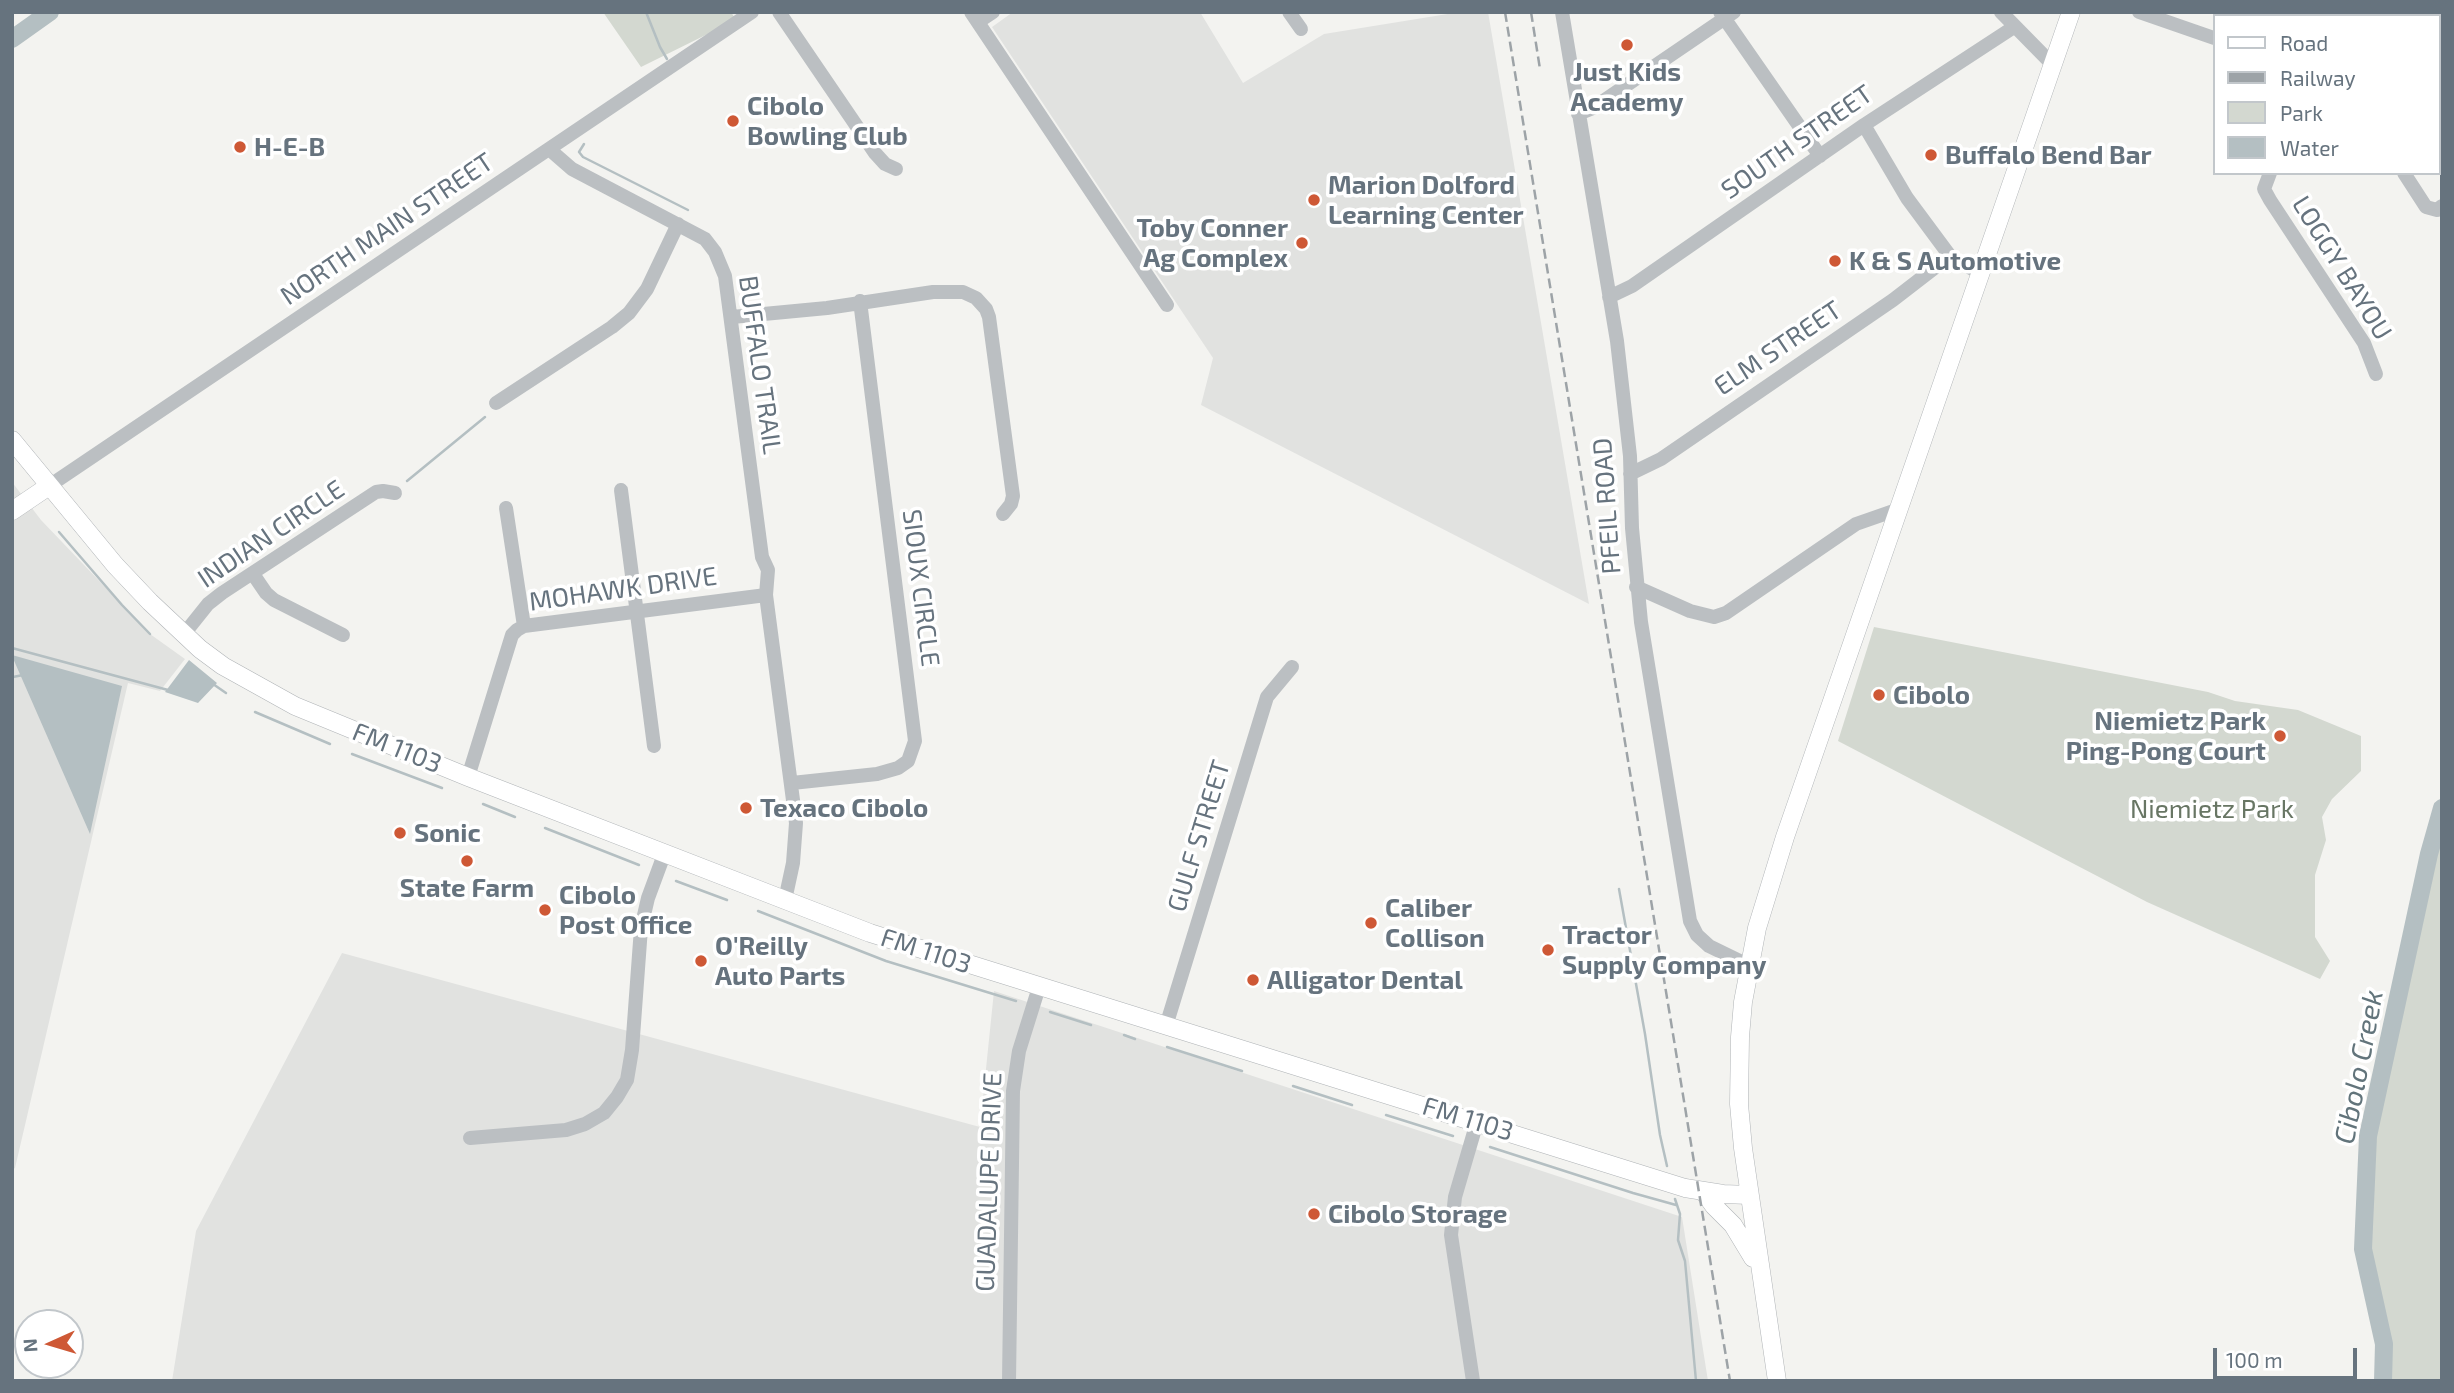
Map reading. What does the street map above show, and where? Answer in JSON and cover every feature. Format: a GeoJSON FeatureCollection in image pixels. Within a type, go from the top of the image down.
{"type":"FeatureCollection","features":[{"type":"Feature","properties":{"kind":"main road"},"geometry":{"type":"LineString","coordinates":[[1777,1381],[1741,1126],[1741,1025],[1750,966],[1766,894],[2071,12]]}},
{"type":"Feature","properties":{"kind":"main road","name":"FM 1103"},"geometry":{"type":"LineString","coordinates":[[12,440],[116,565],[184,634],[200,649],[245,680],[295,706],[468,777],[870,933],[1704,1192],[1749,1195]]}},
{"type":"Feature","properties":{"kind":"main road"},"geometry":{"type":"LineString","coordinates":[[12,511],[49,486]]}},
{"type":"Feature","properties":{"kind":"main road"},"geometry":{"type":"LineString","coordinates":[[1704,1192],[1748,1245],[1761,1274]]}},
{"type":"Feature","properties":{"kind":"street","name":"NORTH MAIN STREET"},"geometry":{"type":"LineString","coordinates":[[49,486],[752,12]]}},
{"type":"Feature","properties":{"kind":"street"},"geometry":{"type":"LineString","coordinates":[[779,12],[875,153],[885,164],[895,169]]}},
{"type":"Feature","properties":{"kind":"street"},"geometry":{"type":"LineString","coordinates":[[993,12],[974,17],[1167,305]]}},
{"type":"Feature","properties":{"kind":"street"},"geometry":{"type":"LineString","coordinates":[[1289,12],[1301,29]]}},
{"type":"Feature","properties":{"kind":"street","name":"PFEIL ROAD"},"geometry":{"type":"LineString","coordinates":[[1562,12],[1620,368],[1630,474],[1636,587],[1690,921],[1697,935],[1709,946],[1750,966]]}},
{"type":"Feature","properties":{"kind":"street"},"geometry":{"type":"LineString","coordinates":[[2001,12],[2053,65]]}},
{"type":"Feature","properties":{"kind":"street"},"geometry":{"type":"LineString","coordinates":[[2139,12],[2212,37]]}},
{"type":"Feature","properties":{"kind":"street"},"geometry":{"type":"LineString","coordinates":[[1578,114],[1593,108],[1726,14],[1820,156]]}},
{"type":"Feature","properties":{"kind":"street","name":"SOUTH STREET"},"geometry":{"type":"LineString","coordinates":[[1609,297],[1632,286],[1864,125],[2014,27]]}},
{"type":"Feature","properties":{"kind":"street"},"geometry":{"type":"LineString","coordinates":[[1864,125],[1907,198],[1950,256],[1981,274]]}},
{"type":"Feature","properties":{"kind":"street","name":"BUFFALO TRAIL"},"geometry":{"type":"LineString","coordinates":[[549,149],[572,169],[705,239],[715,253],[728,288],[762,557],[768,569],[766,595],[792,783],[796,839],[785,900]]}},
{"type":"Feature","properties":{"kind":"street","name":"LOGGY BAYOU"},"geometry":{"type":"LineString","coordinates":[[2269,175],[2264,189],[2364,343],[2376,374]]}},
{"type":"Feature","properties":{"kind":"street"},"geometry":{"type":"LineString","coordinates":[[2405,175],[2426,207],[2439,208]]}},
{"type":"Feature","properties":{"kind":"street"},"geometry":{"type":"LineString","coordinates":[[496,403],[629,313],[647,289],[678,225]]}},
{"type":"Feature","properties":{"kind":"street","name":"ELM STREET"},"geometry":{"type":"LineString","coordinates":[[1630,474],[1661,459],[1893,300],[1950,256]]}},
{"type":"Feature","properties":{"kind":"street"},"geometry":{"type":"LineString","coordinates":[[732,317],[827,308],[860,301],[953,291],[970,294],[986,309],[989,317],[1013,496],[1011,504],[1003,514]]}},
{"type":"Feature","properties":{"kind":"street","name":"SIOUX CIRCLE"},"geometry":{"type":"LineString","coordinates":[[792,783],[877,774],[898,768],[908,761],[915,741],[860,301]]}},
{"type":"Feature","properties":{"kind":"street"},"geometry":{"type":"LineString","coordinates":[[621,490],[653,746]]}},
{"type":"Feature","properties":{"kind":"street","name":"INDIAN CIRCLE"},"geometry":{"type":"LineString","coordinates":[[184,634],[208,604],[222,593],[376,492],[395,493]]}},
{"type":"Feature","properties":{"kind":"street"},"geometry":{"type":"LineString","coordinates":[[506,508],[524,626]]}},
{"type":"Feature","properties":{"kind":"street"},"geometry":{"type":"LineString","coordinates":[[1636,587],[1690,611],[1714,617],[1726,613],[1856,524],[1899,509]]}},
{"type":"Feature","properties":{"kind":"street"},"geometry":{"type":"LineString","coordinates":[[253,574],[265,593],[274,600],[343,635]]}},
{"type":"Feature","properties":{"kind":"street","name":"MOHAWK DRIVE"},"geometry":{"type":"LineString","coordinates":[[468,777],[512,635],[524,626],[766,595]]}},
{"type":"Feature","properties":{"kind":"street","name":"GULF STREET"},"geometry":{"type":"LineString","coordinates":[[1166,1026],[1267,696],[1292,667]]}},
{"type":"Feature","properties":{"kind":"street"},"geometry":{"type":"LineString","coordinates":[[470,1138],[566,1130],[586,1124],[604,1113],[617,1097],[627,1080],[632,1049],[641,928],[654,879],[665,852]]}},
{"type":"Feature","properties":{"kind":"street","name":"GUADALUPE DRIVE"},"geometry":{"type":"LineString","coordinates":[[1009,1381],[1013,1091],[1019,1051],[1039,987]]}},
{"type":"Feature","properties":{"kind":"street"},"geometry":{"type":"LineString","coordinates":[[1473,1381],[1451,1235],[1455,1197],[1477,1122]]}},
{"type":"Feature","properties":{"kind":"shaded area","name":"Marion Dolford Learning Center"},"geometry":{"type":"Polygon","coordinates":[[[1013,12],[1200,12],[1243,83],[1324,34],[1460,12],[1488,12],[1589,604],[1201,405],[1213,358],[992,27],[1013,12]]]}},
{"type":"Feature","properties":{"kind":"shaded area"},"geometry":{"type":"Polygon","coordinates":[[[12,482],[41,520],[150,634],[185,659],[160,691],[128,683],[15,1168],[12,1170],[12,482]]]}},
{"type":"Feature","properties":{"kind":"shaded area"},"geometry":{"type":"Polygon","coordinates":[[[342,953],[980,1127],[994,991],[1682,1217],[1708,1381],[172,1381],[196,1231],[342,953]]]}},
{"type":"Feature","properties":{"kind":"green space"},"geometry":{"type":"Polygon","coordinates":[[[603,12],[731,12],[736,20],[641,67],[603,12]]]}},
{"type":"Feature","properties":{"kind":"green space","name":"Niemietz Park"},"geometry":{"type":"Polygon","coordinates":[[[1874,627],[2208,692],[2235,701],[2298,710],[2361,736],[2361,771],[2332,799],[2322,817],[2326,840],[2315,875],[2315,937],[2330,961],[2320,979],[2147,902],[1838,741],[1874,627]]]}},
{"type":"Feature","properties":{"kind":"green space"},"geometry":{"type":"Polygon","coordinates":[[[2442,808],[2442,1381],[2383,1381],[2384,1344],[2363,1249],[2368,1136],[2429,854],[2442,808]]]}},
{"type":"Feature","properties":{"kind":"water"},"geometry":{"type":"Polygon","coordinates":[[[12,656],[122,686],[90,834],[12,656]]]}},
{"type":"Feature","properties":{"kind":"water"},"geometry":{"type":"Polygon","coordinates":[[[189,660],[217,683],[198,703],[165,692],[189,660]]]}},
{"type":"Feature","properties":{"kind":"waterway"},"geometry":{"type":"LineString","coordinates":[[12,39],[50,12]]}},
{"type":"Feature","properties":{"kind":"waterway"},"geometry":{"type":"LineString","coordinates":[[646,12],[667,59]]}},
{"type":"Feature","properties":{"kind":"waterway"},"geometry":{"type":"LineString","coordinates":[[584,144],[579,152],[583,157],[688,210]]}},
{"type":"Feature","properties":{"kind":"waterway"},"geometry":{"type":"LineString","coordinates":[[407,481],[485,417]]}},
{"type":"Feature","properties":{"kind":"waterway"},"geometry":{"type":"LineString","coordinates":[[59,532],[150,634]]}},
{"type":"Feature","properties":{"kind":"waterway"},"geometry":{"type":"LineString","coordinates":[[12,648],[168,690]]}},
{"type":"Feature","properties":{"kind":"waterway"},"geometry":{"type":"LineString","coordinates":[[13,677],[23,675]]}},
{"type":"Feature","properties":{"kind":"waterway"},"geometry":{"type":"LineString","coordinates":[[213,684],[226,693]]}},
{"type":"Feature","properties":{"kind":"waterway"},"geometry":{"type":"LineString","coordinates":[[255,712],[330,744]]}},
{"type":"Feature","properties":{"kind":"waterway"},"geometry":{"type":"LineString","coordinates":[[352,754],[442,788]]}},
{"type":"Feature","properties":{"kind":"waterway"},"geometry":{"type":"LineString","coordinates":[[483,804],[515,817]]}},
{"type":"Feature","properties":{"kind":"waterway","name":"Cibolo Creek"},"geometry":{"type":"LineString","coordinates":[[2383,1381],[2384,1344],[2363,1249],[2368,1136],[2429,854],[2442,808]]}},
{"type":"Feature","properties":{"kind":"waterway"},"geometry":{"type":"LineString","coordinates":[[545,828],[639,865]]}},
{"type":"Feature","properties":{"kind":"waterway"},"geometry":{"type":"LineString","coordinates":[[676,881],[727,900]]}},
{"type":"Feature","properties":{"kind":"waterway"},"geometry":{"type":"LineString","coordinates":[[1619,889],[1667,1166]]}},
{"type":"Feature","properties":{"kind":"waterway"},"geometry":{"type":"LineString","coordinates":[[758,911],[886,961],[1016,1001]]}},
{"type":"Feature","properties":{"kind":"waterway"},"geometry":{"type":"LineString","coordinates":[[1050,1012],[1091,1025]]}},
{"type":"Feature","properties":{"kind":"waterway"},"geometry":{"type":"LineString","coordinates":[[1124,1035],[1135,1039]]}},
{"type":"Feature","properties":{"kind":"waterway"},"geometry":{"type":"LineString","coordinates":[[1167,1047],[1242,1071]]}},
{"type":"Feature","properties":{"kind":"waterway"},"geometry":{"type":"LineString","coordinates":[[1293,1086],[1352,1105]]}},
{"type":"Feature","properties":{"kind":"waterway"},"geometry":{"type":"LineString","coordinates":[[1386,1115],[1453,1136]]}},
{"type":"Feature","properties":{"kind":"waterway"},"geometry":{"type":"LineString","coordinates":[[1490,1147],[1676,1205]]}},
{"type":"Feature","properties":{"kind":"waterway"},"geometry":{"type":"LineString","coordinates":[[1675,1199],[1680,1214],[1678,1240],[1685,1261],[1696,1381]]}},
{"type":"Feature","properties":{"kind":"railway"},"geometry":{"type":"LineString","coordinates":[[1505,12],[1730,1381]]}},
{"type":"Feature","properties":{"kind":"railway"},"geometry":{"type":"LineString","coordinates":[[1531,12],[1540,69]]}},
{"type":"Feature","properties":{"kind":"place","name":"Just Kids Academy"},"geometry":{"type":"Point","coordinates":[1627,45]}},
{"type":"Feature","properties":{"kind":"place","name":"Cibolo Bowling Club"},"geometry":{"type":"Point","coordinates":[733,121]}},
{"type":"Feature","properties":{"kind":"place","name":"H-E-B"},"geometry":{"type":"Point","coordinates":[240,147]}},
{"type":"Feature","properties":{"kind":"place","name":"Buffalo Bend Bar"},"geometry":{"type":"Point","coordinates":[1931,155]}},
{"type":"Feature","properties":{"kind":"place","name":"Marion Dolford Learning Center"},"geometry":{"type":"Point","coordinates":[1314,200]}},
{"type":"Feature","properties":{"kind":"place","name":"Toby Conner Ag Complex"},"geometry":{"type":"Point","coordinates":[1302,243]}},
{"type":"Feature","properties":{"kind":"place","name":"K & S Automotive"},"geometry":{"type":"Point","coordinates":[1835,261]}},
{"type":"Feature","properties":{"kind":"place","name":"Cibolo"},"geometry":{"type":"Point","coordinates":[1879,695]}},
{"type":"Feature","properties":{"kind":"place","name":"Niemietz Park Ping-Pong Court"},"geometry":{"type":"Point","coordinates":[2280,736]}},
{"type":"Feature","properties":{"kind":"place","name":"Texaco Cibolo"},"geometry":{"type":"Point","coordinates":[746,808]}},
{"type":"Feature","properties":{"kind":"place","name":"Sonic"},"geometry":{"type":"Point","coordinates":[400,833]}},
{"type":"Feature","properties":{"kind":"place","name":"State Farm"},"geometry":{"type":"Point","coordinates":[467,861]}},
{"type":"Feature","properties":{"kind":"place","name":"Cibolo Post Office"},"geometry":{"type":"Point","coordinates":[545,910]}},
{"type":"Feature","properties":{"kind":"place","name":"Caliber Collison"},"geometry":{"type":"Point","coordinates":[1371,923]}},
{"type":"Feature","properties":{"kind":"place","name":"Tractor Supply Company"},"geometry":{"type":"Point","coordinates":[1548,950]}},
{"type":"Feature","properties":{"kind":"place","name":"O'Reilly Auto Parts"},"geometry":{"type":"Point","coordinates":[701,961]}},
{"type":"Feature","properties":{"kind":"place","name":"Alligator Dental"},"geometry":{"type":"Point","coordinates":[1253,980]}},
{"type":"Feature","properties":{"kind":"place","name":"Cibolo Storage"},"geometry":{"type":"Point","coordinates":[1314,1214]}}]}
